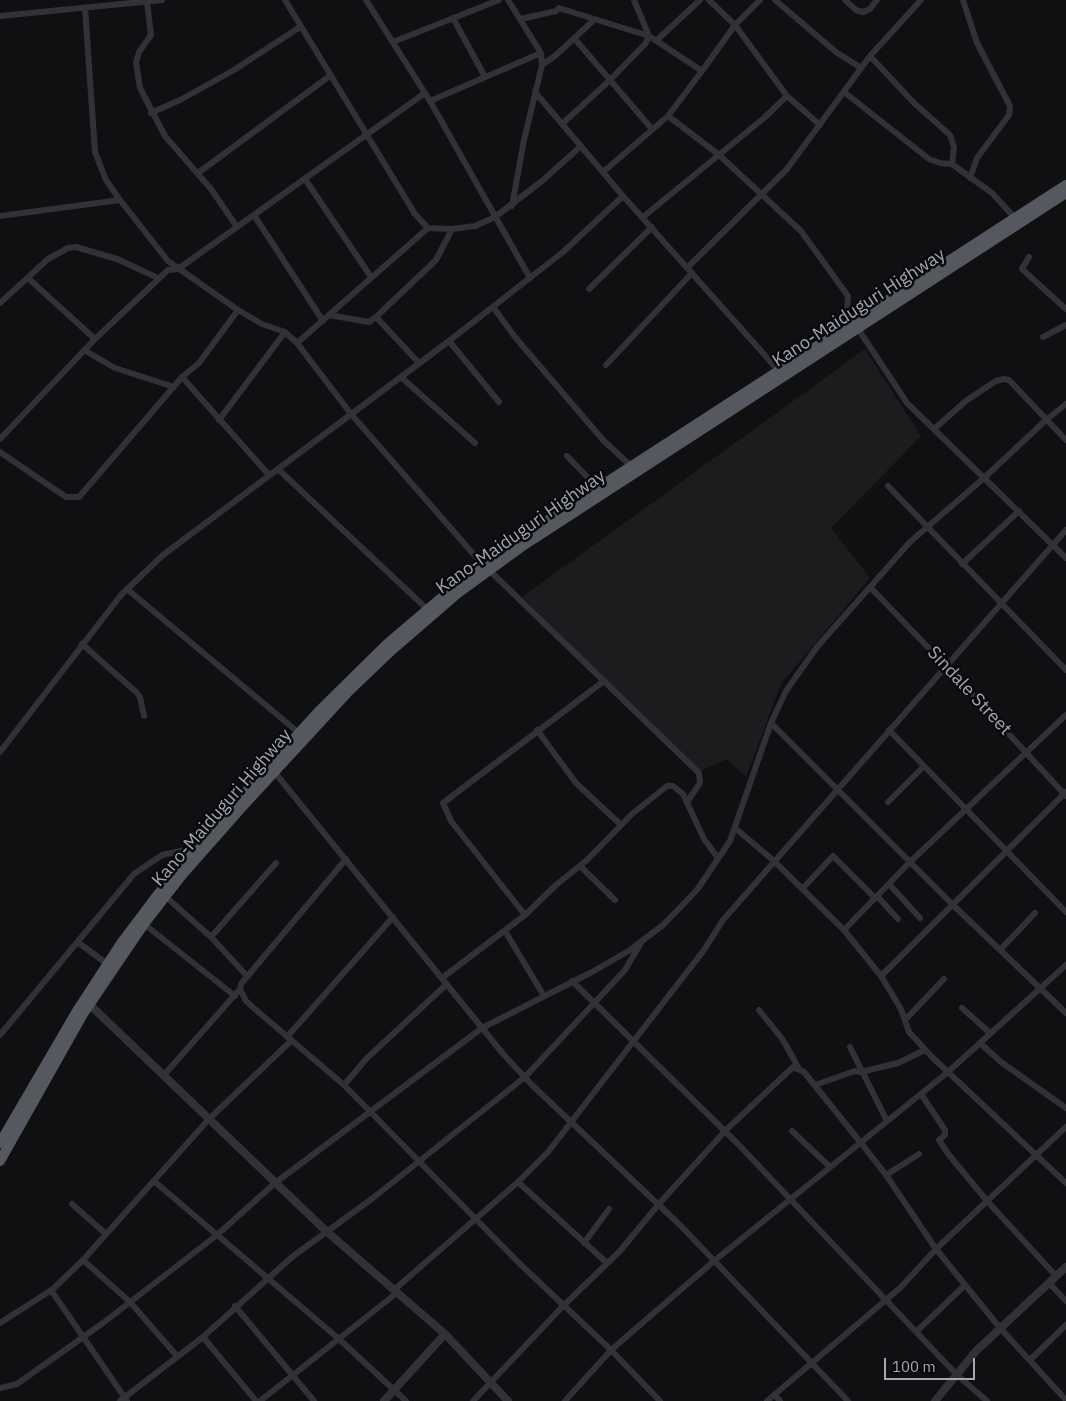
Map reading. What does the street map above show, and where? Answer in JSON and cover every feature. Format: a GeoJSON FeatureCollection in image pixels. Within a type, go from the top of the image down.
{"type":"FeatureCollection","features":[{"type":"Feature","properties":{"kind":"highway","name":"Kano-Maiduguri Highway"},"geometry":{"type":"LineString","coordinates":[[0,1161],[107,964],[138,920],[195,848],[378,663],[486,567],[1066,185]]}},
{"type":"Feature","properties":{"kind":"highway","name":"Kano-Maiduguri Highway"},"geometry":{"type":"LineString","coordinates":[[1,1140],[87,1002],[166,896],[272,769],[298,733],[354,676],[427,609],[597,487],[778,370],[857,324],[1066,193]]}},
{"type":"Feature","properties":{"kind":"street"},"geometry":{"type":"LineString","coordinates":[[0,16],[162,0]]}},
{"type":"Feature","properties":{"kind":"street"},"geometry":{"type":"LineString","coordinates":[[285,0],[300,27],[368,133],[415,214],[428,228]]}},
{"type":"Feature","properties":{"kind":"street"},"geometry":{"type":"LineString","coordinates":[[366,0],[430,101],[530,278]]}},
{"type":"Feature","properties":{"kind":"street"},"geometry":{"type":"LineString","coordinates":[[393,42],[499,0]]}},
{"type":"Feature","properties":{"kind":"street"},"geometry":{"type":"LineString","coordinates":[[508,0],[542,53],[542,65],[524,140],[512,206]]}},
{"type":"Feature","properties":{"kind":"street"},"geometry":{"type":"LineString","coordinates":[[559,0],[559,8]]}},
{"type":"Feature","properties":{"kind":"street"},"geometry":{"type":"LineString","coordinates":[[562,124],[609,81],[646,43],[649,36],[634,0]]}},
{"type":"Feature","properties":{"kind":"street"},"geometry":{"type":"LineString","coordinates":[[657,40],[700,0]]}},
{"type":"Feature","properties":{"kind":"street"},"geometry":{"type":"LineString","coordinates":[[709,0],[735,25],[787,96],[820,125]]}},
{"type":"Feature","properties":{"kind":"street"},"geometry":{"type":"LineString","coordinates":[[603,172],[668,116],[735,25],[760,0]]}},
{"type":"Feature","properties":{"kind":"street"},"geometry":{"type":"LineString","coordinates":[[775,0],[836,52],[861,68]]}},
{"type":"Feature","properties":{"kind":"street"},"geometry":{"type":"LineString","coordinates":[[845,0],[856,10],[863,12],[870,9],[877,0]]}},
{"type":"Feature","properties":{"kind":"street"},"geometry":{"type":"LineString","coordinates":[[606,365],[690,270],[787,169],[870,56],[921,0]]}},
{"type":"Feature","properties":{"kind":"street"},"geometry":{"type":"LineString","coordinates":[[963,0],[977,43],[1010,106],[1009,115],[977,158],[970,178]]}},
{"type":"Feature","properties":{"kind":"street"},"geometry":{"type":"LineString","coordinates":[[147,2],[151,35],[139,52],[136,62],[140,88],[151,113],[165,136],[198,174],[237,227]]}},
{"type":"Feature","properties":{"kind":"street"},"geometry":{"type":"LineString","coordinates":[[85,8],[95,152],[104,174],[120,200],[168,261],[238,310],[262,324],[285,332],[297,344],[351,414],[486,567],[699,774],[700,784],[687,802]]}},
{"type":"Feature","properties":{"kind":"street"},"geometry":{"type":"LineString","coordinates":[[520,19],[559,8],[649,36],[702,71]]}},
{"type":"Feature","properties":{"kind":"street"},"geometry":{"type":"LineString","coordinates":[[453,18],[485,77]]}},
{"type":"Feature","properties":{"kind":"street"},"geometry":{"type":"LineString","coordinates":[[542,65],[594,20]]}},
{"type":"Feature","properties":{"kind":"street"},"geometry":{"type":"LineString","coordinates":[[151,113],[182,99],[234,70],[300,27]]}},
{"type":"Feature","properties":{"kind":"street"},"geometry":{"type":"LineString","coordinates":[[574,38],[652,129]]}},
{"type":"Feature","properties":{"kind":"street"},"geometry":{"type":"LineString","coordinates":[[430,101],[542,53]]}},
{"type":"Feature","properties":{"kind":"street"},"geometry":{"type":"LineString","coordinates":[[870,56],[914,102],[950,135],[954,147],[952,164]]}},
{"type":"Feature","properties":{"kind":"street"},"geometry":{"type":"LineString","coordinates":[[198,174],[331,75]]}},
{"type":"Feature","properties":{"kind":"street"},"geometry":{"type":"LineString","coordinates":[[535,92],[623,196],[778,370]]}},
{"type":"Feature","properties":{"kind":"street"},"geometry":{"type":"LineString","coordinates":[[844,92],[928,159],[952,164],[992,193],[1015,218]]}},
{"type":"Feature","properties":{"kind":"street"},"geometry":{"type":"LineString","coordinates":[[0,439],[84,350],[158,278],[168,270],[178,269],[425,93]]}},
{"type":"Feature","properties":{"kind":"street"},"geometry":{"type":"LineString","coordinates":[[643,217],[764,118],[787,96]]}},
{"type":"Feature","properties":{"kind":"street"},"geometry":{"type":"LineString","coordinates":[[668,116],[718,154],[801,231],[848,296],[848,312],[907,403],[1066,558]]}},
{"type":"Feature","properties":{"kind":"street"},"geometry":{"type":"LineString","coordinates":[[297,344],[428,228],[452,229],[475,226],[495,217],[512,206],[581,146]]}},
{"type":"Feature","properties":{"kind":"street"},"geometry":{"type":"LineString","coordinates":[[305,179],[371,277]]}},
{"type":"Feature","properties":{"kind":"street"},"geometry":{"type":"LineString","coordinates":[[0,752],[126,589],[163,555],[530,278],[563,252],[623,196]]}},
{"type":"Feature","properties":{"kind":"street"},"geometry":{"type":"LineString","coordinates":[[0,216],[120,200]]}},
{"type":"Feature","properties":{"kind":"street"},"geometry":{"type":"LineString","coordinates":[[254,215],[323,321]]}},
{"type":"Feature","properties":{"kind":"street"},"geometry":{"type":"LineString","coordinates":[[588,289],[652,227]]}},
{"type":"Feature","properties":{"kind":"street"},"geometry":{"type":"LineString","coordinates":[[329,315],[369,322],[436,260],[452,229]]}},
{"type":"Feature","properties":{"kind":"street"},"geometry":{"type":"LineString","coordinates":[[0,303],[58,253],[76,247],[117,259],[158,278]]}},
{"type":"Feature","properties":{"kind":"street"},"geometry":{"type":"LineString","coordinates":[[1028,257],[1022,269],[1066,309]]}},
{"type":"Feature","properties":{"kind":"street"},"geometry":{"type":"LineString","coordinates":[[28,278],[95,339]]}},
{"type":"Feature","properties":{"kind":"street"},"geometry":{"type":"LineString","coordinates":[[493,306],[515,338],[597,433],[631,466]]}},
{"type":"Feature","properties":{"kind":"street"},"geometry":{"type":"LineString","coordinates":[[0,452],[66,498],[79,496],[182,377],[199,363],[238,310]]}},
{"type":"Feature","properties":{"kind":"street"},"geometry":{"type":"LineString","coordinates":[[376,317],[419,363]]}},
{"type":"Feature","properties":{"kind":"street"},"geometry":{"type":"LineString","coordinates":[[1043,337],[1066,325]]}},
{"type":"Feature","properties":{"kind":"street"},"geometry":{"type":"LineString","coordinates":[[219,420],[285,332]]}},
{"type":"Feature","properties":{"kind":"street"},"geometry":{"type":"LineString","coordinates":[[449,341],[499,402]]}},
{"type":"Feature","properties":{"kind":"street"},"geometry":{"type":"LineString","coordinates":[[84,350],[115,368],[174,387]]}},
{"type":"Feature","properties":{"kind":"street"},"geometry":{"type":"LineString","coordinates":[[182,377],[269,475]]}},
{"type":"Feature","properties":{"kind":"street"},"geometry":{"type":"LineString","coordinates":[[401,377],[475,443]]}},
{"type":"Feature","properties":{"kind":"street"},"geometry":{"type":"LineString","coordinates":[[934,429],[967,400],[996,381],[1004,379],[1009,380],[1066,440]]}},
{"type":"Feature","properties":{"kind":"street"},"geometry":{"type":"LineString","coordinates":[[0,1388],[17,1384],[130,1302],[217,1235],[275,1182],[482,1028],[600,968],[663,925],[697,890],[730,841],[771,723],[786,691],[817,647],[910,542],[1066,404]]}},
{"type":"Feature","properties":{"kind":"street"},"geometry":{"type":"LineString","coordinates":[[567,456],[597,487]]}},
{"type":"Feature","properties":{"kind":"street"},"geometry":{"type":"LineString","coordinates":[[278,468],[427,609]]}},
{"type":"Feature","properties":{"kind":"street"},"geometry":{"type":"LineString","coordinates":[[888,486],[1066,670]]}},
{"type":"Feature","properties":{"kind":"street"},"geometry":{"type":"LineString","coordinates":[[962,564],[1019,511]]}},
{"type":"Feature","properties":{"kind":"street"},"geometry":{"type":"LineString","coordinates":[[260,1401],[397,1291],[475,1218],[518,1182],[548,1152],[704,950],[722,920],[1066,530]]}},
{"type":"Feature","properties":{"kind":"street","name":"Sindale Street"},"geometry":{"type":"LineString","coordinates":[[870,588],[946,666],[1065,794]]}},
{"type":"Feature","properties":{"kind":"street"},"geometry":{"type":"LineString","coordinates":[[126,589],[298,733]]}},
{"type":"Feature","properties":{"kind":"street"},"geometry":{"type":"LineString","coordinates":[[82,644],[136,692],[140,697],[144,716]]}},
{"type":"Feature","properties":{"kind":"street"},"geometry":{"type":"LineString","coordinates":[[525,915],[451,821],[444,802],[604,681]]}},
{"type":"Feature","properties":{"kind":"street"},"geometry":{"type":"LineString","coordinates":[[844,930],[910,862],[1025,751],[1066,715]]}},
{"type":"Feature","properties":{"kind":"street"},"geometry":{"type":"LineString","coordinates":[[771,723],[953,905],[1066,1013]]}},
{"type":"Feature","properties":{"kind":"street"},"geometry":{"type":"LineString","coordinates":[[537,730],[576,783],[622,825]]}},
{"type":"Feature","properties":{"kind":"street"},"geometry":{"type":"LineString","coordinates":[[889,730],[1066,912]]}},
{"type":"Feature","properties":{"kind":"street"},"geometry":{"type":"LineString","coordinates":[[888,802],[924,766]]}},
{"type":"Feature","properties":{"kind":"street"},"geometry":{"type":"LineString","coordinates":[[272,769],[482,1028],[525,1077],[714,1261],[848,1401]]}},
{"type":"Feature","properties":{"kind":"street"},"geometry":{"type":"LineString","coordinates":[[442,978],[525,915],[667,786],[679,789],[704,839],[718,858]]}},
{"type":"Feature","properties":{"kind":"street"},"geometry":{"type":"LineString","coordinates":[[881,976],[1065,794]]}},
{"type":"Feature","properties":{"kind":"street"},"geometry":{"type":"LineString","coordinates":[[735,828],[774,861],[844,930],[881,976],[902,1009],[909,1032],[925,1050],[1066,1183]]}},
{"type":"Feature","properties":{"kind":"street"},"geometry":{"type":"LineString","coordinates":[[0,1035],[79,943],[134,874],[162,854],[195,848]]}},
{"type":"Feature","properties":{"kind":"street"},"geometry":{"type":"LineString","coordinates":[[802,888],[833,856],[898,919]]}},
{"type":"Feature","properties":{"kind":"street"},"geometry":{"type":"LineString","coordinates":[[164,1076],[240,989],[247,976],[346,859]]}},
{"type":"Feature","properties":{"kind":"street"},"geometry":{"type":"LineString","coordinates":[[211,937],[276,863]]}},
{"type":"Feature","properties":{"kind":"street"},"geometry":{"type":"LineString","coordinates":[[580,866],[615,900]]}},
{"type":"Feature","properties":{"kind":"street"},"geometry":{"type":"LineString","coordinates":[[889,884],[920,918]]}},
{"type":"Feature","properties":{"kind":"street"},"geometry":{"type":"LineString","coordinates":[[166,896],[211,937],[247,976]]}},
{"type":"Feature","properties":{"kind":"street"},"geometry":{"type":"LineString","coordinates":[[1000,950],[1035,913]]}},
{"type":"Feature","properties":{"kind":"street"},"geometry":{"type":"LineString","coordinates":[[0,1323],[51,1290],[83,1260],[209,1119],[290,1039],[392,917]]}},
{"type":"Feature","properties":{"kind":"street"},"geometry":{"type":"LineString","coordinates":[[144,924],[234,996]]}},
{"type":"Feature","properties":{"kind":"street"},"geometry":{"type":"LineString","coordinates":[[505,931],[544,996]]}},
{"type":"Feature","properties":{"kind":"street"},"geometry":{"type":"LineString","coordinates":[[51,1290],[124,1400],[203,1337],[266,1279],[326,1231],[420,1161],[525,1077],[629,965],[643,940]]}},
{"type":"Feature","properties":{"kind":"street"},"geometry":{"type":"LineString","coordinates":[[79,943],[107,964]]}},
{"type":"Feature","properties":{"kind":"street"},"geometry":{"type":"LineString","coordinates":[[565,1401],[611,1350],[714,1261],[948,1072],[1039,987],[1066,965]]}},
{"type":"Feature","properties":{"kind":"street"},"geometry":{"type":"LineString","coordinates":[[905,1020],[944,978]]}},
{"type":"Feature","properties":{"kind":"street"},"geometry":{"type":"LineString","coordinates":[[572,981],[725,1131],[956,1374],[987,1401]]}},
{"type":"Feature","properties":{"kind":"street"},"geometry":{"type":"LineString","coordinates":[[344,1085],[381,1045],[447,984]]}},
{"type":"Feature","properties":{"kind":"street"},"geometry":{"type":"LineString","coordinates":[[240,989],[246,1000],[344,1085],[520,1264],[611,1350],[660,1401]]}},
{"type":"Feature","properties":{"kind":"street"},"geometry":{"type":"LineString","coordinates":[[87,1002],[326,1231],[445,1334],[508,1401]]}},
{"type":"Feature","properties":{"kind":"street"},"geometry":{"type":"LineString","coordinates":[[962,1008],[990,1033]]}},
{"type":"Feature","properties":{"kind":"street"},"geometry":{"type":"LineString","coordinates":[[759,1010],[783,1040],[798,1068],[815,1085],[886,1175],[936,1249],[1000,1328],[1066,1400]]}},
{"type":"Feature","properties":{"kind":"street"},"geometry":{"type":"LineString","coordinates":[[980,1043],[1001,1062],[1066,1108]]}},
{"type":"Feature","properties":{"kind":"street"},"geometry":{"type":"LineString","coordinates":[[850,1047],[887,1121]]}},
{"type":"Feature","properties":{"kind":"street"},"geometry":{"type":"LineString","coordinates":[[815,1085],[854,1072],[898,1063],[925,1050]]}},
{"type":"Feature","properties":{"kind":"street"},"geometry":{"type":"LineString","coordinates":[[473,1401],[564,1305],[607,1263],[725,1131],[789,1069],[798,1068]]}},
{"type":"Feature","properties":{"kind":"street"},"geometry":{"type":"LineString","coordinates":[[921,1094],[945,1130],[944,1135],[939,1140],[988,1202],[1056,1276]]}},
{"type":"Feature","properties":{"kind":"street"},"geometry":{"type":"LineString","coordinates":[[767,1401],[886,1300],[936,1249],[1038,1156],[1066,1127]]}},
{"type":"Feature","properties":{"kind":"street"},"geometry":{"type":"LineString","coordinates":[[792,1131],[830,1167]]}},
{"type":"Feature","properties":{"kind":"street"},"geometry":{"type":"LineString","coordinates":[[886,1175],[919,1154]]}},
{"type":"Feature","properties":{"kind":"street"},"geometry":{"type":"LineString","coordinates":[[154,1181],[266,1279],[339,1339],[406,1401]]}},
{"type":"Feature","properties":{"kind":"street"},"geometry":{"type":"LineString","coordinates":[[518,1182],[607,1263]]}},
{"type":"Feature","properties":{"kind":"street"},"geometry":{"type":"LineString","coordinates":[[72,1204],[106,1234]]}},
{"type":"Feature","properties":{"kind":"street"},"geometry":{"type":"LineString","coordinates":[[584,1243],[609,1209]]}},
{"type":"Feature","properties":{"kind":"street"},"geometry":{"type":"LineString","coordinates":[[83,1260],[130,1302],[177,1356]]}},
{"type":"Feature","properties":{"kind":"street"},"geometry":{"type":"LineString","coordinates":[[935,1401],[976,1351],[1066,1267]]}},
{"type":"Feature","properties":{"kind":"street"},"geometry":{"type":"LineString","coordinates":[[1049,1283],[1066,1300]]}},
{"type":"Feature","properties":{"kind":"street"},"geometry":{"type":"LineString","coordinates":[[916,1332],[965,1285]]}},
{"type":"Feature","properties":{"kind":"street"},"geometry":{"type":"LineString","coordinates":[[236,1306],[314,1401]]}},
{"type":"Feature","properties":{"kind":"street"},"geometry":{"type":"LineString","coordinates":[[1030,1360],[1066,1325]]}},
{"type":"Feature","properties":{"kind":"street"},"geometry":{"type":"LineString","coordinates":[[384,1401],[445,1334]]}},
{"type":"Feature","properties":{"kind":"street"},"geometry":{"type":"LineString","coordinates":[[203,1337],[256,1401]]}},
{"type":"Feature","properties":{"kind":"street"},"geometry":{"type":"LineString","coordinates":[[774,1395],[780,1401]]}},
{"type":"Feature","properties":{"kind":"shaded area"},"geometry":{"type":"Polygon","coordinates":[[[865,349],[921,436],[831,528],[870,578],[781,684],[746,777],[727,759],[698,772],[522,597],[865,349]]]}}]}
